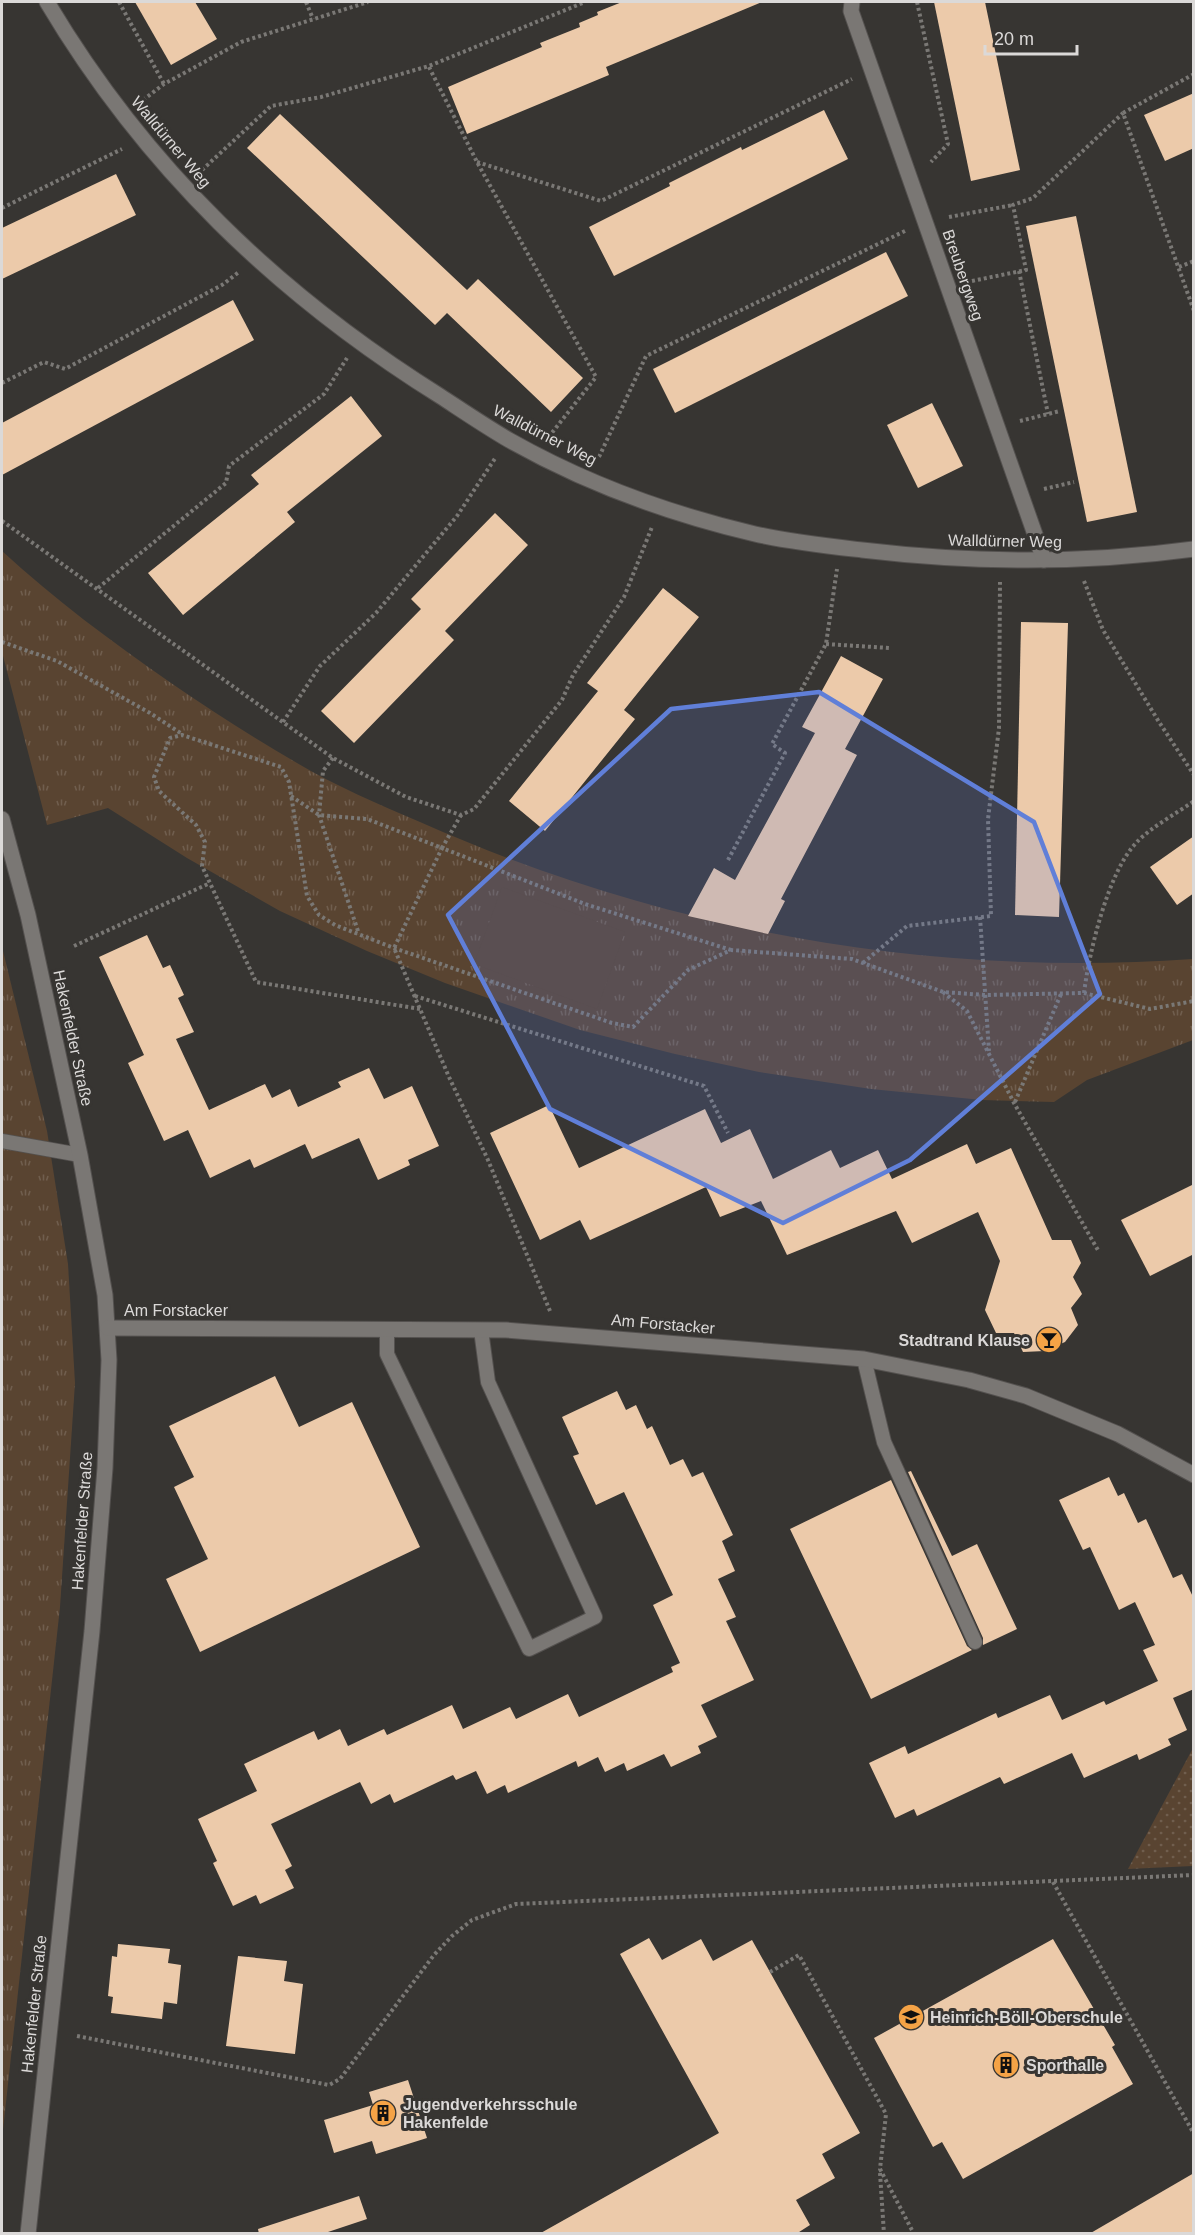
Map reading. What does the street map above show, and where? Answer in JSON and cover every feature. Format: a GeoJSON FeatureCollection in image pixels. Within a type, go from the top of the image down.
{"type":"FeatureCollection","features":[{"type":"Feature","properties":{"kind":"street","name":"Walldürner Weg"},"geometry":{"type":"LineString","coordinates":[[47,2],[99,84],[134,129],[185,188],[233,238],[286,286],[342,330],[412,379],[508,439],[542,457],[638,500],[757,534],[822,545],[926,557],[1044,560],[1133,558],[1194,549]]}},
{"type":"Feature","properties":{"kind":"street","name":"Breubergweg"},"geometry":{"type":"LineString","coordinates":[[852,2],[851,11],[1044,560]]}},
{"type":"Feature","properties":{"kind":"street","name":"Hakenfelder Straße"},"geometry":{"type":"LineString","coordinates":[[2,819],[28,915],[80,1155],[105,1294],[109,1359],[105,1468],[92,1631],[28,2234]]}},
{"type":"Feature","properties":{"kind":"street","name":"Am Forstacker"},"geometry":{"type":"LineString","coordinates":[[108,1328],[506,1330],[864,1359],[969,1380],[1026,1396],[1118,1434],[1194,1475]]}},
{"type":"Feature","properties":{"kind":"lane"},"geometry":{"type":"LineString","coordinates":[[2,1141],[80,1155]]}},
{"type":"Feature","properties":{"kind":"lane"},"geometry":{"type":"LineString","coordinates":[[387,1329],[387,1354],[529,1649],[595,1617],[488,1382],[481,1330]]}},
{"type":"Feature","properties":{"kind":"lane"},"geometry":{"type":"LineString","coordinates":[[864,1359],[884,1442],[975,1642]]}},
{"type":"Feature","properties":{"kind":"path"},"geometry":{"type":"LineString","coordinates":[[119,2],[164,84]]}},
{"type":"Feature","properties":{"kind":"path"},"geometry":{"type":"LineString","coordinates":[[306,2],[313,19]]}},
{"type":"Feature","properties":{"kind":"path"},"geometry":{"type":"LineString","coordinates":[[143,100],[164,84],[241,42],[368,2]]}},
{"type":"Feature","properties":{"kind":"path"},"geometry":{"type":"LineString","coordinates":[[202,170],[271,106],[321,97],[429,66],[585,2]]}},
{"type":"Feature","properties":{"kind":"path"},"geometry":{"type":"LineString","coordinates":[[917,2],[948,144],[931,162]]}},
{"type":"Feature","properties":{"kind":"path"},"geometry":{"type":"LineString","coordinates":[[429,66],[477,162],[596,377],[551,434]]}},
{"type":"Feature","properties":{"kind":"path"},"geometry":{"type":"LineString","coordinates":[[949,217],[1013,205],[1033,198],[1123,112],[1194,74]]}},
{"type":"Feature","properties":{"kind":"path"},"geometry":{"type":"LineString","coordinates":[[477,162],[601,201],[855,77]]}},
{"type":"Feature","properties":{"kind":"path"},"geometry":{"type":"LineString","coordinates":[[1123,112],[1194,311]]}},
{"type":"Feature","properties":{"kind":"path"},"geometry":{"type":"LineString","coordinates":[[2,208],[127,147]]}},
{"type":"Feature","properties":{"kind":"path"},"geometry":{"type":"LineString","coordinates":[[972,281],[1026,270],[1013,205]]}},
{"type":"Feature","properties":{"kind":"path"},"geometry":{"type":"LineString","coordinates":[[600,457],[646,356],[909,229]]}},
{"type":"Feature","properties":{"kind":"path"},"geometry":{"type":"LineString","coordinates":[[1179,267],[1194,261]]}},
{"type":"Feature","properties":{"kind":"path"},"geometry":{"type":"LineString","coordinates":[[2,383],[44,362],[65,369],[222,285],[244,268]]}},
{"type":"Feature","properties":{"kind":"path"},"geometry":{"type":"LineString","coordinates":[[1019,271],[1048,414]]}},
{"type":"Feature","properties":{"kind":"path"},"geometry":{"type":"LineString","coordinates":[[98,588],[226,483],[229,466],[324,394],[349,355]]}},
{"type":"Feature","properties":{"kind":"path"},"geometry":{"type":"LineString","coordinates":[[1020,421],[1060,411]]}},
{"type":"Feature","properties":{"kind":"path"},"geometry":{"type":"LineString","coordinates":[[283,722],[320,666],[376,614],[457,516],[500,451]]}},
{"type":"Feature","properties":{"kind":"path"},"geometry":{"type":"LineString","coordinates":[[1044,489],[1074,482]]}},
{"type":"Feature","properties":{"kind":"path"},"geometry":{"type":"LineString","coordinates":[[2,521],[333,758],[406,797],[461,815]]}},
{"type":"Feature","properties":{"kind":"path"},"geometry":{"type":"LineString","coordinates":[[551,1314],[488,1160],[394,948],[442,848],[461,815],[474,809],[562,700],[573,675],[624,597],[654,522]]}},
{"type":"Feature","properties":{"kind":"path"},"geometry":{"type":"LineString","coordinates":[[728,860],[785,753],[772,744],[826,645],[838,565]]}},
{"type":"Feature","properties":{"kind":"path"},"geometry":{"type":"LineString","coordinates":[[1083,578],[1104,630],[1118,656],[1194,776]]}},
{"type":"Feature","properties":{"kind":"path"},"geometry":{"type":"LineString","coordinates":[[862,963],[906,926],[991,915],[988,819],[999,728],[1000,580]]}},
{"type":"Feature","properties":{"kind":"path"},"geometry":{"type":"LineString","coordinates":[[2,642],[57,662],[150,713],[182,735],[281,767],[289,782],[307,896],[319,915],[335,925],[394,948],[612,1023],[633,1027],[688,970],[731,950]]}},
{"type":"Feature","properties":{"kind":"path"},"geometry":{"type":"LineString","coordinates":[[826,645],[889,648]]}},
{"type":"Feature","properties":{"kind":"path"},"geometry":{"type":"LineString","coordinates":[[182,735],[170,738],[154,777],[159,791],[196,825],[205,842],[202,866],[256,982],[420,1009]]}},
{"type":"Feature","properties":{"kind":"path"},"geometry":{"type":"LineString","coordinates":[[333,758],[323,771],[319,815],[359,934]]}},
{"type":"Feature","properties":{"kind":"path"},"geometry":{"type":"LineString","coordinates":[[291,796],[319,815],[367,819],[585,904],[731,950],[852,959],[943,992],[985,995],[1084,993],[1150,1009],[1194,1001]]}},
{"type":"Feature","properties":{"kind":"path"},"geometry":{"type":"LineString","coordinates":[[1084,993],[1088,958],[1116,872],[1137,842],[1194,801]]}},
{"type":"Feature","properties":{"kind":"path"},"geometry":{"type":"LineString","coordinates":[[74,946],[210,883]]}},
{"type":"Feature","properties":{"kind":"path"},"geometry":{"type":"LineString","coordinates":[[980,917],[990,1055]]}},
{"type":"Feature","properties":{"kind":"path"},"geometry":{"type":"LineString","coordinates":[[943,992],[967,1011],[1014,1103],[1099,1252]]}},
{"type":"Feature","properties":{"kind":"path"},"geometry":{"type":"LineString","coordinates":[[1014,1103],[1061,994]]}},
{"type":"Feature","properties":{"kind":"path"},"geometry":{"type":"LineString","coordinates":[[414,995],[704,1086],[728,1133]]}},
{"type":"Feature","properties":{"kind":"path"},"geometry":{"type":"LineString","coordinates":[[77,2036],[329,2085],[340,2079],[434,1955],[452,1936],[472,1920],[516,1904],[1194,1875]]}},
{"type":"Feature","properties":{"kind":"path"},"geometry":{"type":"LineString","coordinates":[[1053,1882],[1194,2134]]}},
{"type":"Feature","properties":{"kind":"path"},"geometry":{"type":"LineString","coordinates":[[770,1972],[799,1955],[885,2114],[880,2169],[884,2234]]}},
{"type":"Feature","properties":{"kind":"path"},"geometry":{"type":"LineString","coordinates":[[880,2169],[914,2234]]}},
{"type":"Feature","properties":{"kind":"highlighted area"},"geometry":{"type":"Polygon","coordinates":[[[819,692],[1034,822],[1100,994],[910,1160],[783,1223],[550,1109],[448,915],[671,709],[819,692]]]}},
{"type":"Feature","properties":{"kind":"green space"},"geometry":{"type":"Polygon","coordinates":[[[2,551],[105,636],[171,683],[265,744],[357,794],[512,860],[606,892],[701,918],[798,938],[896,952],[995,961],[1094,963],[1193,959],[1193,1040],[1087,1080],[1054,1102],[982,1100],[871,1089],[759,1072],[580,1030],[445,983],[367,951],[280,911],[187,858],[108,808],[47,825],[2,652],[2,551]]]}},
{"type":"Feature","properties":{"kind":"green space"},"geometry":{"type":"Polygon","coordinates":[[[502,887],[625,932],[597,1009],[474,964],[502,887]]]}},
{"type":"Feature","properties":{"kind":"green space"},"geometry":{"type":"Polygon","coordinates":[[[2,947],[47,1131],[68,1264],[75,1383],[60,1607],[2,2139],[2,947]]]}},
{"type":"Feature","properties":{"kind":"green space"},"geometry":{"type":"Polygon","coordinates":[[[1193,1748],[1193,1866],[1128,1869],[1193,1748]]]}},
{"type":"Feature","properties":{"kind":"building"},"geometry":{"type":"Polygon","coordinates":[[[135,2],[195,2],[217,39],[171,65],[135,2]]]}},
{"type":"Feature","properties":{"kind":"building"},"geometry":{"type":"Polygon","coordinates":[[[622,2],[762,2],[606,67],[609,75],[467,134],[448,87],[542,47],[540,43],[580,27],[579,23],[598,15],[597,12],[622,2]]]}},
{"type":"Feature","properties":{"kind":"building"},"geometry":{"type":"Polygon","coordinates":[[[934,2],[985,2],[1020,170],[971,181],[934,2]]]}},
{"type":"Feature","properties":{"kind":"building"},"geometry":{"type":"Polygon","coordinates":[[[1194,93],[1194,148],[1165,161],[1144,115],[1194,93]]]}},
{"type":"Feature","properties":{"kind":"building"},"geometry":{"type":"Polygon","coordinates":[[[824,110],[848,159],[614,276],[589,227],[741,147],[742,150],[824,110]]]}},
{"type":"Feature","properties":{"kind":"building"},"geometry":{"type":"Polygon","coordinates":[[[280,114],[467,290],[478,279],[583,378],[551,412],[447,313],[435,325],[247,148],[280,114]]]}},
{"type":"Feature","properties":{"kind":"building"},"geometry":{"type":"Polygon","coordinates":[[[116,174],[136,215],[2,279],[2,228],[116,174]]]}},
{"type":"Feature","properties":{"kind":"building"},"geometry":{"type":"Polygon","coordinates":[[[1076,216],[1137,512],[1087,522],[1026,226],[1076,216]]]}},
{"type":"Feature","properties":{"kind":"building"},"geometry":{"type":"Polygon","coordinates":[[[886,252],[908,296],[675,413],[653,369],[886,252]]]}},
{"type":"Feature","properties":{"kind":"building"},"geometry":{"type":"Polygon","coordinates":[[[233,300],[254,340],[2,475],[2,423],[233,300]]]}},
{"type":"Feature","properties":{"kind":"building"},"geometry":{"type":"Polygon","coordinates":[[[351,396],[382,436],[287,512],[295,522],[183,615],[148,573],[259,484],[251,475],[351,396]]]}},
{"type":"Feature","properties":{"kind":"building"},"geometry":{"type":"Polygon","coordinates":[[[932,403],[963,466],[918,488],[887,425],[932,403]]]}},
{"type":"Feature","properties":{"kind":"building"},"geometry":{"type":"Polygon","coordinates":[[[495,513],[528,545],[445,631],[454,640],[354,743],[321,711],[421,609],[411,599],[495,513]]]}},
{"type":"Feature","properties":{"kind":"building"},"geometry":{"type":"Polygon","coordinates":[[[663,588],[699,617],[624,710],[635,719],[545,831],[509,801],[598,691],[587,683],[663,588]]]}},
{"type":"Feature","properties":{"kind":"building"},"geometry":{"type":"Polygon","coordinates":[[[1021,622],[1068,623],[1059,917],[1015,915],[1021,622]]]}},
{"type":"Feature","properties":{"kind":"building"},"geometry":{"type":"Polygon","coordinates":[[[841,656],[883,679],[845,749],[857,755],[781,899],[785,901],[768,934],[688,916],[714,868],[735,880],[815,733],[802,727],[841,656]]]}},
{"type":"Feature","properties":{"kind":"building"},"geometry":{"type":"Polygon","coordinates":[[[1194,836],[1194,893],[1177,905],[1150,867],[1194,836]]]}},
{"type":"Feature","properties":{"kind":"building"},"geometry":{"type":"Polygon","coordinates":[[[147,935],[163,968],[170,965],[184,995],[178,998],[194,1032],[176,1039],[209,1110],[265,1084],[272,1098],[290,1089],[298,1107],[341,1087],[338,1082],[369,1068],[384,1099],[412,1086],[439,1146],[408,1160],[410,1165],[378,1180],[359,1138],[312,1159],[305,1144],[254,1168],[250,1159],[210,1178],[188,1130],[164,1141],[128,1063],[144,1055],[99,957],[147,935]]]}},
{"type":"Feature","properties":{"kind":"building"},"geometry":{"type":"Polygon","coordinates":[[[549,1105],[579,1168],[705,1109],[721,1143],[750,1129],[773,1179],[831,1150],[840,1168],[878,1150],[892,1179],[967,1144],[976,1164],[1011,1148],[1052,1240],[1071,1240],[1081,1263],[1073,1277],[1082,1294],[1071,1308],[1078,1325],[1065,1342],[1045,1351],[1023,1352],[1014,1333],[996,1333],[985,1310],[1000,1261],[978,1212],[912,1243],[896,1211],[787,1255],[761,1201],[720,1217],[706,1187],[590,1240],[580,1220],[540,1240],[490,1133],[549,1105]]]}},
{"type":"Feature","properties":{"kind":"building"},"geometry":{"type":"Polygon","coordinates":[[[1194,1184],[1194,1254],[1150,1276],[1121,1220],[1194,1184]]]}},
{"type":"Feature","properties":{"kind":"building"},"geometry":{"type":"Polygon","coordinates":[[[275,1376],[299,1427],[352,1402],[420,1547],[200,1652],[166,1579],[208,1559],[174,1487],[194,1477],[169,1426],[275,1376]]]}},
{"type":"Feature","properties":{"kind":"building"},"geometry":{"type":"Polygon","coordinates":[[[617,1391],[626,1410],[636,1405],[647,1429],[652,1426],[670,1465],[683,1459],[692,1477],[703,1472],[733,1535],[722,1541],[735,1571],[718,1579],[736,1617],[726,1621],[754,1680],[701,1705],[717,1737],[698,1746],[701,1753],[671,1767],[664,1754],[627,1771],[624,1763],[605,1772],[598,1757],[578,1767],[576,1761],[508,1793],[505,1785],[487,1794],[476,1771],[456,1780],[453,1775],[394,1803],[390,1794],[371,1804],[360,1782],[271,1824],[292,1866],[285,1870],[294,1888],[260,1904],[256,1895],[233,1906],[213,1863],[217,1861],[198,1819],[257,1791],[244,1764],[314,1731],[318,1740],[340,1729],[348,1746],[384,1729],[387,1735],[452,1705],[463,1729],[510,1707],[516,1719],[568,1694],[579,1717],[673,1672],[671,1667],[680,1663],[653,1605],[673,1595],[624,1492],[596,1505],[573,1456],[579,1454],[562,1417],[617,1391]]]}},
{"type":"Feature","properties":{"kind":"building"},"geometry":{"type":"Polygon","coordinates":[[[911,1471],[952,1556],[977,1544],[1017,1629],[983,1645],[983,1638],[908,1472],[911,1471]]]}},
{"type":"Feature","properties":{"kind":"building"},"geometry":{"type":"Polygon","coordinates":[[[1109,1477],[1118,1496],[1124,1493],[1138,1523],[1146,1519],[1173,1578],[1182,1574],[1194,1599],[1194,1689],[1173,1698],[1187,1730],[1168,1739],[1171,1745],[1139,1760],[1137,1754],[1084,1778],[1072,1753],[1004,1784],[1000,1777],[917,1816],[914,1809],[895,1818],[869,1763],[905,1746],[908,1754],[996,1713],[998,1718],[1050,1695],[1062,1720],[1104,1701],[1106,1705],[1158,1681],[1143,1650],[1155,1645],[1135,1602],[1119,1610],[1090,1547],[1083,1550],[1059,1500],[1109,1477]]]}},
{"type":"Feature","properties":{"kind":"building"},"geometry":{"type":"Polygon","coordinates":[[[891,1480],[967,1646],[972,1650],[871,1699],[790,1529],[891,1480]]]}},
{"type":"Feature","properties":{"kind":"building"},"geometry":{"type":"Polygon","coordinates":[[[649,1938],[662,1960],[701,1939],[713,1961],[752,1940],[860,2133],[822,2154],[835,2178],[796,2200],[810,2225],[796,2234],[539,2234],[719,2133],[620,1954],[649,1938]]]}},
{"type":"Feature","properties":{"kind":"building","name":"Sporthalle"},"geometry":{"type":"Polygon","coordinates":[[[1053,1939],[1115,2045],[1112,2047],[1133,2084],[963,2179],[942,2142],[933,2147],[874,2038],[1053,1939]]]}},
{"type":"Feature","properties":{"kind":"building"},"geometry":{"type":"Polygon","coordinates":[[[118,1944],[170,1949],[168,1963],[181,1965],[177,2004],[164,2002],[162,2019],[111,2013],[113,1997],[108,1996],[112,1956],[117,1957],[118,1944]]]}},
{"type":"Feature","properties":{"kind":"building"},"geometry":{"type":"Polygon","coordinates":[[[238,1956],[287,1961],[284,1981],[303,1984],[295,2054],[226,2046],[238,1956]]]}},
{"type":"Feature","properties":{"kind":"building","name":"Jugendverkehrsschule Hakenfelde"},"geometry":{"type":"Polygon","coordinates":[[[408,2080],[427,2138],[376,2154],[372,2141],[334,2153],[324,2120],[373,2105],[369,2092],[408,2080]]]}},
{"type":"Feature","properties":{"kind":"building"},"geometry":{"type":"Polygon","coordinates":[[[1194,2173],[1194,2234],[1089,2234],[1194,2173]]]}},
{"type":"Feature","properties":{"kind":"building"},"geometry":{"type":"Polygon","coordinates":[[[359,2196],[367,2219],[322,2234],[259,2234],[258,2229],[359,2196]]]}},
{"type":"Feature","properties":{"kind":"place","name":"Stadtrand Klause"},"geometry":{"type":"Point","coordinates":[1049,1340]}},
{"type":"Feature","properties":{"kind":"place","name":"Heinrich-Böll-Oberschule"},"geometry":{"type":"Point","coordinates":[911,2017]}},
{"type":"Feature","properties":{"kind":"place","name":"Sporthalle"},"geometry":{"type":"Point","coordinates":[1006,2065]}},
{"type":"Feature","properties":{"kind":"place","name":"Jugendverkehrsschule Hakenfelde"},"geometry":{"type":"Point","coordinates":[383,2113]}}]}
